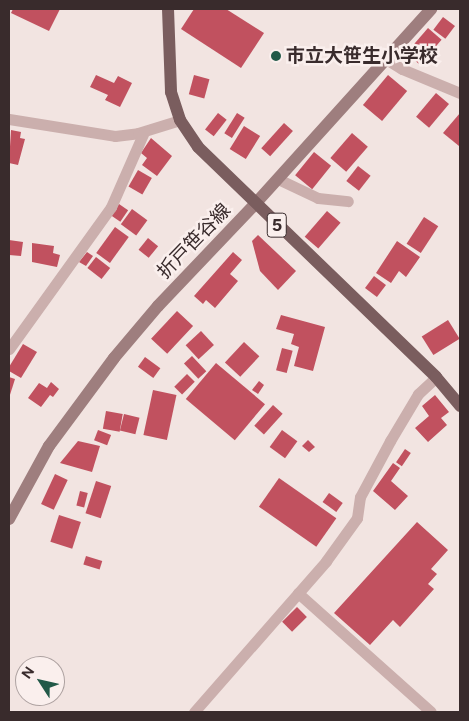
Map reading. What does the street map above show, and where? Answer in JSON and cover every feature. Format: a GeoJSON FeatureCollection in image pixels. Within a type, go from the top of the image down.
{"type":"FeatureCollection","features":[{"type":"Feature","properties":{"kind":"main road","name":"5"},"geometry":{"type":"LineString","coordinates":[[168,9],[168,71],[180,120],[198,147],[436,377],[460,406]]}},
{"type":"Feature","properties":{"kind":"main road","name":"折戸笹谷線"},"geometry":{"type":"LineString","coordinates":[[9,519],[49,446],[98,378],[158,306],[256,204],[431,9]]}},
{"type":"Feature","properties":{"kind":"street"},"geometry":{"type":"LineString","coordinates":[[386,59],[402,69],[460,92]]}},
{"type":"Feature","properties":{"kind":"street"},"geometry":{"type":"LineString","coordinates":[[9,119],[115,136],[144,132],[180,120]]}},
{"type":"Feature","properties":{"kind":"street"},"geometry":{"type":"LineString","coordinates":[[9,349],[111,207],[144,132]]}},
{"type":"Feature","properties":{"kind":"street"},"geometry":{"type":"LineString","coordinates":[[278,179],[318,198],[348,201]]}},
{"type":"Feature","properties":{"kind":"street"},"geometry":{"type":"LineString","coordinates":[[194,712],[298,593],[357,518],[360,497],[390,441],[418,394],[436,377]]}},
{"type":"Feature","properties":{"kind":"street"},"geometry":{"type":"LineString","coordinates":[[298,593],[431,712]]}},
{"type":"Feature","properties":{"kind":"building"},"geometry":{"type":"Polygon","coordinates":[[[13,9],[60,9],[49,31],[11,13],[13,9]]]}},
{"type":"Feature","properties":{"kind":"building"},"geometry":{"type":"Polygon","coordinates":[[[194,9],[226,9],[264,33],[241,68],[181,29],[194,9]]]}},
{"type":"Feature","properties":{"kind":"building"},"geometry":{"type":"Polygon","coordinates":[[[443,17],[455,26],[445,39],[433,30],[443,17]]]}},
{"type":"Feature","properties":{"kind":"building"},"geometry":{"type":"Polygon","coordinates":[[[428,28],[442,40],[420,65],[406,53],[428,28]]]}},
{"type":"Feature","properties":{"kind":"building"},"geometry":{"type":"Polygon","coordinates":[[[96,75],[114,83],[118,76],[132,83],[120,107],[105,100],[108,95],[90,87],[96,75]]]}},
{"type":"Feature","properties":{"kind":"building"},"geometry":{"type":"Polygon","coordinates":[[[194,75],[209,79],[204,98],[189,94],[194,75]]]}},
{"type":"Feature","properties":{"kind":"building"},"geometry":{"type":"Polygon","coordinates":[[[388,75],[407,91],[382,121],[363,105],[388,75]]]}},
{"type":"Feature","properties":{"kind":"building"},"geometry":{"type":"Polygon","coordinates":[[[436,93],[449,104],[429,128],[416,117],[436,93]]]}},
{"type":"Feature","properties":{"kind":"building"},"geometry":{"type":"Polygon","coordinates":[[[218,113],[227,120],[214,136],[205,130],[218,113]]]}},
{"type":"Feature","properties":{"kind":"building"},"geometry":{"type":"Polygon","coordinates":[[[237,113],[245,118],[232,138],[224,133],[237,113]]]}},
{"type":"Feature","properties":{"kind":"building"},"geometry":{"type":"Polygon","coordinates":[[[460,113],[460,144],[459,146],[443,133],[460,113]]]}},
{"type":"Feature","properties":{"kind":"building"},"geometry":{"type":"Polygon","coordinates":[[[284,123],[293,131],[270,156],[261,148],[284,123]]]}},
{"type":"Feature","properties":{"kind":"building"},"geometry":{"type":"Polygon","coordinates":[[[244,126],[260,136],[246,159],[230,149],[244,126]]]}},
{"type":"Feature","properties":{"kind":"building"},"geometry":{"type":"Polygon","coordinates":[[[11,130],[21,132],[20,138],[25,139],[18,165],[9,163],[11,130]]]}},
{"type":"Feature","properties":{"kind":"building"},"geometry":{"type":"Polygon","coordinates":[[[352,133],[368,147],[346,172],[330,158],[352,133]]]}},
{"type":"Feature","properties":{"kind":"building"},"geometry":{"type":"Polygon","coordinates":[[[151,138],[172,156],[157,176],[142,165],[147,158],[141,153],[151,138]]]}},
{"type":"Feature","properties":{"kind":"building"},"geometry":{"type":"Polygon","coordinates":[[[314,152],[331,166],[312,189],[295,175],[314,152]]]}},
{"type":"Feature","properties":{"kind":"building"},"geometry":{"type":"Polygon","coordinates":[[[358,166],[371,176],[359,191],[346,181],[358,166]]]}},
{"type":"Feature","properties":{"kind":"building"},"geometry":{"type":"Polygon","coordinates":[[[138,170],[152,178],[142,194],[128,186],[138,170]]]}},
{"type":"Feature","properties":{"kind":"building"},"geometry":{"type":"Polygon","coordinates":[[[119,204],[128,210],[120,222],[111,216],[119,204]]]}},
{"type":"Feature","properties":{"kind":"building"},"geometry":{"type":"Polygon","coordinates":[[[132,209],[147,220],[136,236],[121,224],[132,209]]]}},
{"type":"Feature","properties":{"kind":"building"},"geometry":{"type":"Polygon","coordinates":[[[327,211],[341,223],[318,248],[305,237],[327,211]]]}},
{"type":"Feature","properties":{"kind":"building"},"geometry":{"type":"Polygon","coordinates":[[[424,217],[438,226],[421,253],[407,244],[424,217]]]}},
{"type":"Feature","properties":{"kind":"building"},"geometry":{"type":"Polygon","coordinates":[[[115,227],[129,237],[110,263],[96,253],[115,227]]]}},
{"type":"Feature","properties":{"kind":"building"},"geometry":{"type":"Polygon","coordinates":[[[258,235],[296,271],[278,290],[260,271],[252,241],[258,235]]]}},
{"type":"Feature","properties":{"kind":"building"},"geometry":{"type":"Polygon","coordinates":[[[148,238],[158,246],[149,258],[139,250],[148,238]]]}},
{"type":"Feature","properties":{"kind":"building"},"geometry":{"type":"Polygon","coordinates":[[[9,240],[23,242],[21,256],[9,255],[9,240]]]}},
{"type":"Feature","properties":{"kind":"building"},"geometry":{"type":"Polygon","coordinates":[[[397,241],[420,257],[406,277],[399,271],[391,283],[376,273],[397,241]]]}},
{"type":"Feature","properties":{"kind":"building"},"geometry":{"type":"Polygon","coordinates":[[[32,243],[54,246],[53,253],[60,255],[57,267],[32,262],[32,243]]]}},
{"type":"Feature","properties":{"kind":"building"},"geometry":{"type":"Polygon","coordinates":[[[87,252],[93,256],[86,266],[79,262],[87,252]]]}},
{"type":"Feature","properties":{"kind":"building"},"geometry":{"type":"Polygon","coordinates":[[[233,252],[242,260],[230,274],[238,281],[215,308],[206,300],[203,304],[194,296],[233,252]]]}},
{"type":"Feature","properties":{"kind":"building"},"geometry":{"type":"Polygon","coordinates":[[[96,257],[110,268],[102,279],[87,268],[96,257]]]}},
{"type":"Feature","properties":{"kind":"building"},"geometry":{"type":"Polygon","coordinates":[[[374,276],[386,285],[377,297],[365,288],[374,276]]]}},
{"type":"Feature","properties":{"kind":"building"},"geometry":{"type":"Polygon","coordinates":[[[177,311],[193,326],[167,354],[151,339],[177,311]]]}},
{"type":"Feature","properties":{"kind":"building"},"geometry":{"type":"Polygon","coordinates":[[[281,315],[325,327],[313,371],[294,366],[299,347],[291,344],[294,334],[276,329],[281,315]]]}},
{"type":"Feature","properties":{"kind":"building"},"geometry":{"type":"Polygon","coordinates":[[[448,320],[460,339],[433,355],[422,336],[448,320]]]}},
{"type":"Feature","properties":{"kind":"building"},"geometry":{"type":"Polygon","coordinates":[[[201,331],[214,345],[199,359],[186,345],[201,331]]]}},
{"type":"Feature","properties":{"kind":"building"},"geometry":{"type":"Polygon","coordinates":[[[244,342],[259,356],[240,377],[225,362],[244,342]]]}},
{"type":"Feature","properties":{"kind":"building"},"geometry":{"type":"Polygon","coordinates":[[[23,344],[37,352],[21,378],[9,371],[9,367],[23,344]]]}},
{"type":"Feature","properties":{"kind":"building"},"geometry":{"type":"Polygon","coordinates":[[[282,348],[293,351],[287,373],[276,370],[282,348]]]}},
{"type":"Feature","properties":{"kind":"building"},"geometry":{"type":"Polygon","coordinates":[[[192,356],[206,371],[198,379],[184,364],[192,356]]]}},
{"type":"Feature","properties":{"kind":"building"},"geometry":{"type":"Polygon","coordinates":[[[145,357],[160,368],[153,378],[138,367],[145,357]]]}},
{"type":"Feature","properties":{"kind":"building"},"geometry":{"type":"Polygon","coordinates":[[[216,363],[265,404],[235,440],[186,399],[216,363]]]}},
{"type":"Feature","properties":{"kind":"building"},"geometry":{"type":"Polygon","coordinates":[[[187,374],[195,382],[182,395],[174,387],[187,374]]]}},
{"type":"Feature","properties":{"kind":"building"},"geometry":{"type":"Polygon","coordinates":[[[9,377],[15,379],[9,398],[9,377]]]}},
{"type":"Feature","properties":{"kind":"building"},"geometry":{"type":"Polygon","coordinates":[[[259,381],[264,385],[258,394],[252,390],[259,381]]]}},
{"type":"Feature","properties":{"kind":"building"},"geometry":{"type":"Polygon","coordinates":[[[51,382],[59,389],[53,397],[50,395],[41,407],[28,398],[39,383],[47,388],[51,382]]]}},
{"type":"Feature","properties":{"kind":"building"},"geometry":{"type":"Polygon","coordinates":[[[153,390],[176,395],[167,440],[143,435],[153,390]]]}},
{"type":"Feature","properties":{"kind":"building"},"geometry":{"type":"Polygon","coordinates":[[[435,395],[449,412],[441,418],[447,425],[428,442],[415,428],[429,416],[422,406],[435,395]]]}},
{"type":"Feature","properties":{"kind":"building"},"geometry":{"type":"Polygon","coordinates":[[[273,405],[283,414],[264,435],[254,426],[273,405]]]}},
{"type":"Feature","properties":{"kind":"building"},"geometry":{"type":"Polygon","coordinates":[[[106,411],[123,414],[120,432],[103,429],[106,411]]]}},
{"type":"Feature","properties":{"kind":"building"},"geometry":{"type":"Polygon","coordinates":[[[124,414],[140,418],[135,434],[120,430],[124,414]]]}},
{"type":"Feature","properties":{"kind":"building"},"geometry":{"type":"Polygon","coordinates":[[[98,430],[111,435],[107,445],[94,440],[98,430]]]}},
{"type":"Feature","properties":{"kind":"building"},"geometry":{"type":"Polygon","coordinates":[[[282,430],[297,441],[285,458],[270,447],[282,430]]]}},
{"type":"Feature","properties":{"kind":"building"},"geometry":{"type":"Polygon","coordinates":[[[308,440],[315,447],[309,452],[302,446],[308,440]]]}},
{"type":"Feature","properties":{"kind":"building"},"geometry":{"type":"Polygon","coordinates":[[[78,441],[100,446],[92,472],[60,463],[78,441]]]}},
{"type":"Feature","properties":{"kind":"building"},"geometry":{"type":"Polygon","coordinates":[[[405,449],[411,453],[402,466],[396,462],[405,449]]]}},
{"type":"Feature","properties":{"kind":"building"},"geometry":{"type":"Polygon","coordinates":[[[393,463],[400,468],[391,481],[408,496],[395,510],[373,491],[393,463]]]}},
{"type":"Feature","properties":{"kind":"building"},"geometry":{"type":"Polygon","coordinates":[[[55,474],[68,480],[54,510],[41,504],[55,474]]]}},
{"type":"Feature","properties":{"kind":"building"},"geometry":{"type":"Polygon","coordinates":[[[279,478],[336,518],[316,547],[259,507],[279,478]]]}},
{"type":"Feature","properties":{"kind":"building"},"geometry":{"type":"Polygon","coordinates":[[[96,481],[111,486],[101,518],[85,513],[96,481]]]}},
{"type":"Feature","properties":{"kind":"building"},"geometry":{"type":"Polygon","coordinates":[[[80,491],[88,493],[84,507],[76,506],[80,491]]]}},
{"type":"Feature","properties":{"kind":"building"},"geometry":{"type":"Polygon","coordinates":[[[329,493],[343,503],[336,512],[323,502],[329,493]]]}},
{"type":"Feature","properties":{"kind":"building"},"geometry":{"type":"Polygon","coordinates":[[[59,515],[81,522],[72,549],[50,542],[59,515]]]}},
{"type":"Feature","properties":{"kind":"building"},"geometry":{"type":"Polygon","coordinates":[[[417,522],[448,550],[431,569],[437,574],[428,584],[434,589],[400,627],[393,620],[370,645],[334,613],[417,522]]]}},
{"type":"Feature","properties":{"kind":"building"},"geometry":{"type":"Polygon","coordinates":[[[86,556],[102,561],[100,570],[83,565],[86,556]]]}},
{"type":"Feature","properties":{"kind":"building"},"geometry":{"type":"Polygon","coordinates":[[[297,607],[307,617],[292,632],[282,622],[297,607]]]}},
{"type":"Feature","properties":{"kind":"place","name":"市立大笹生小学校"},"geometry":{"type":"Point","coordinates":[276,56]}}]}
